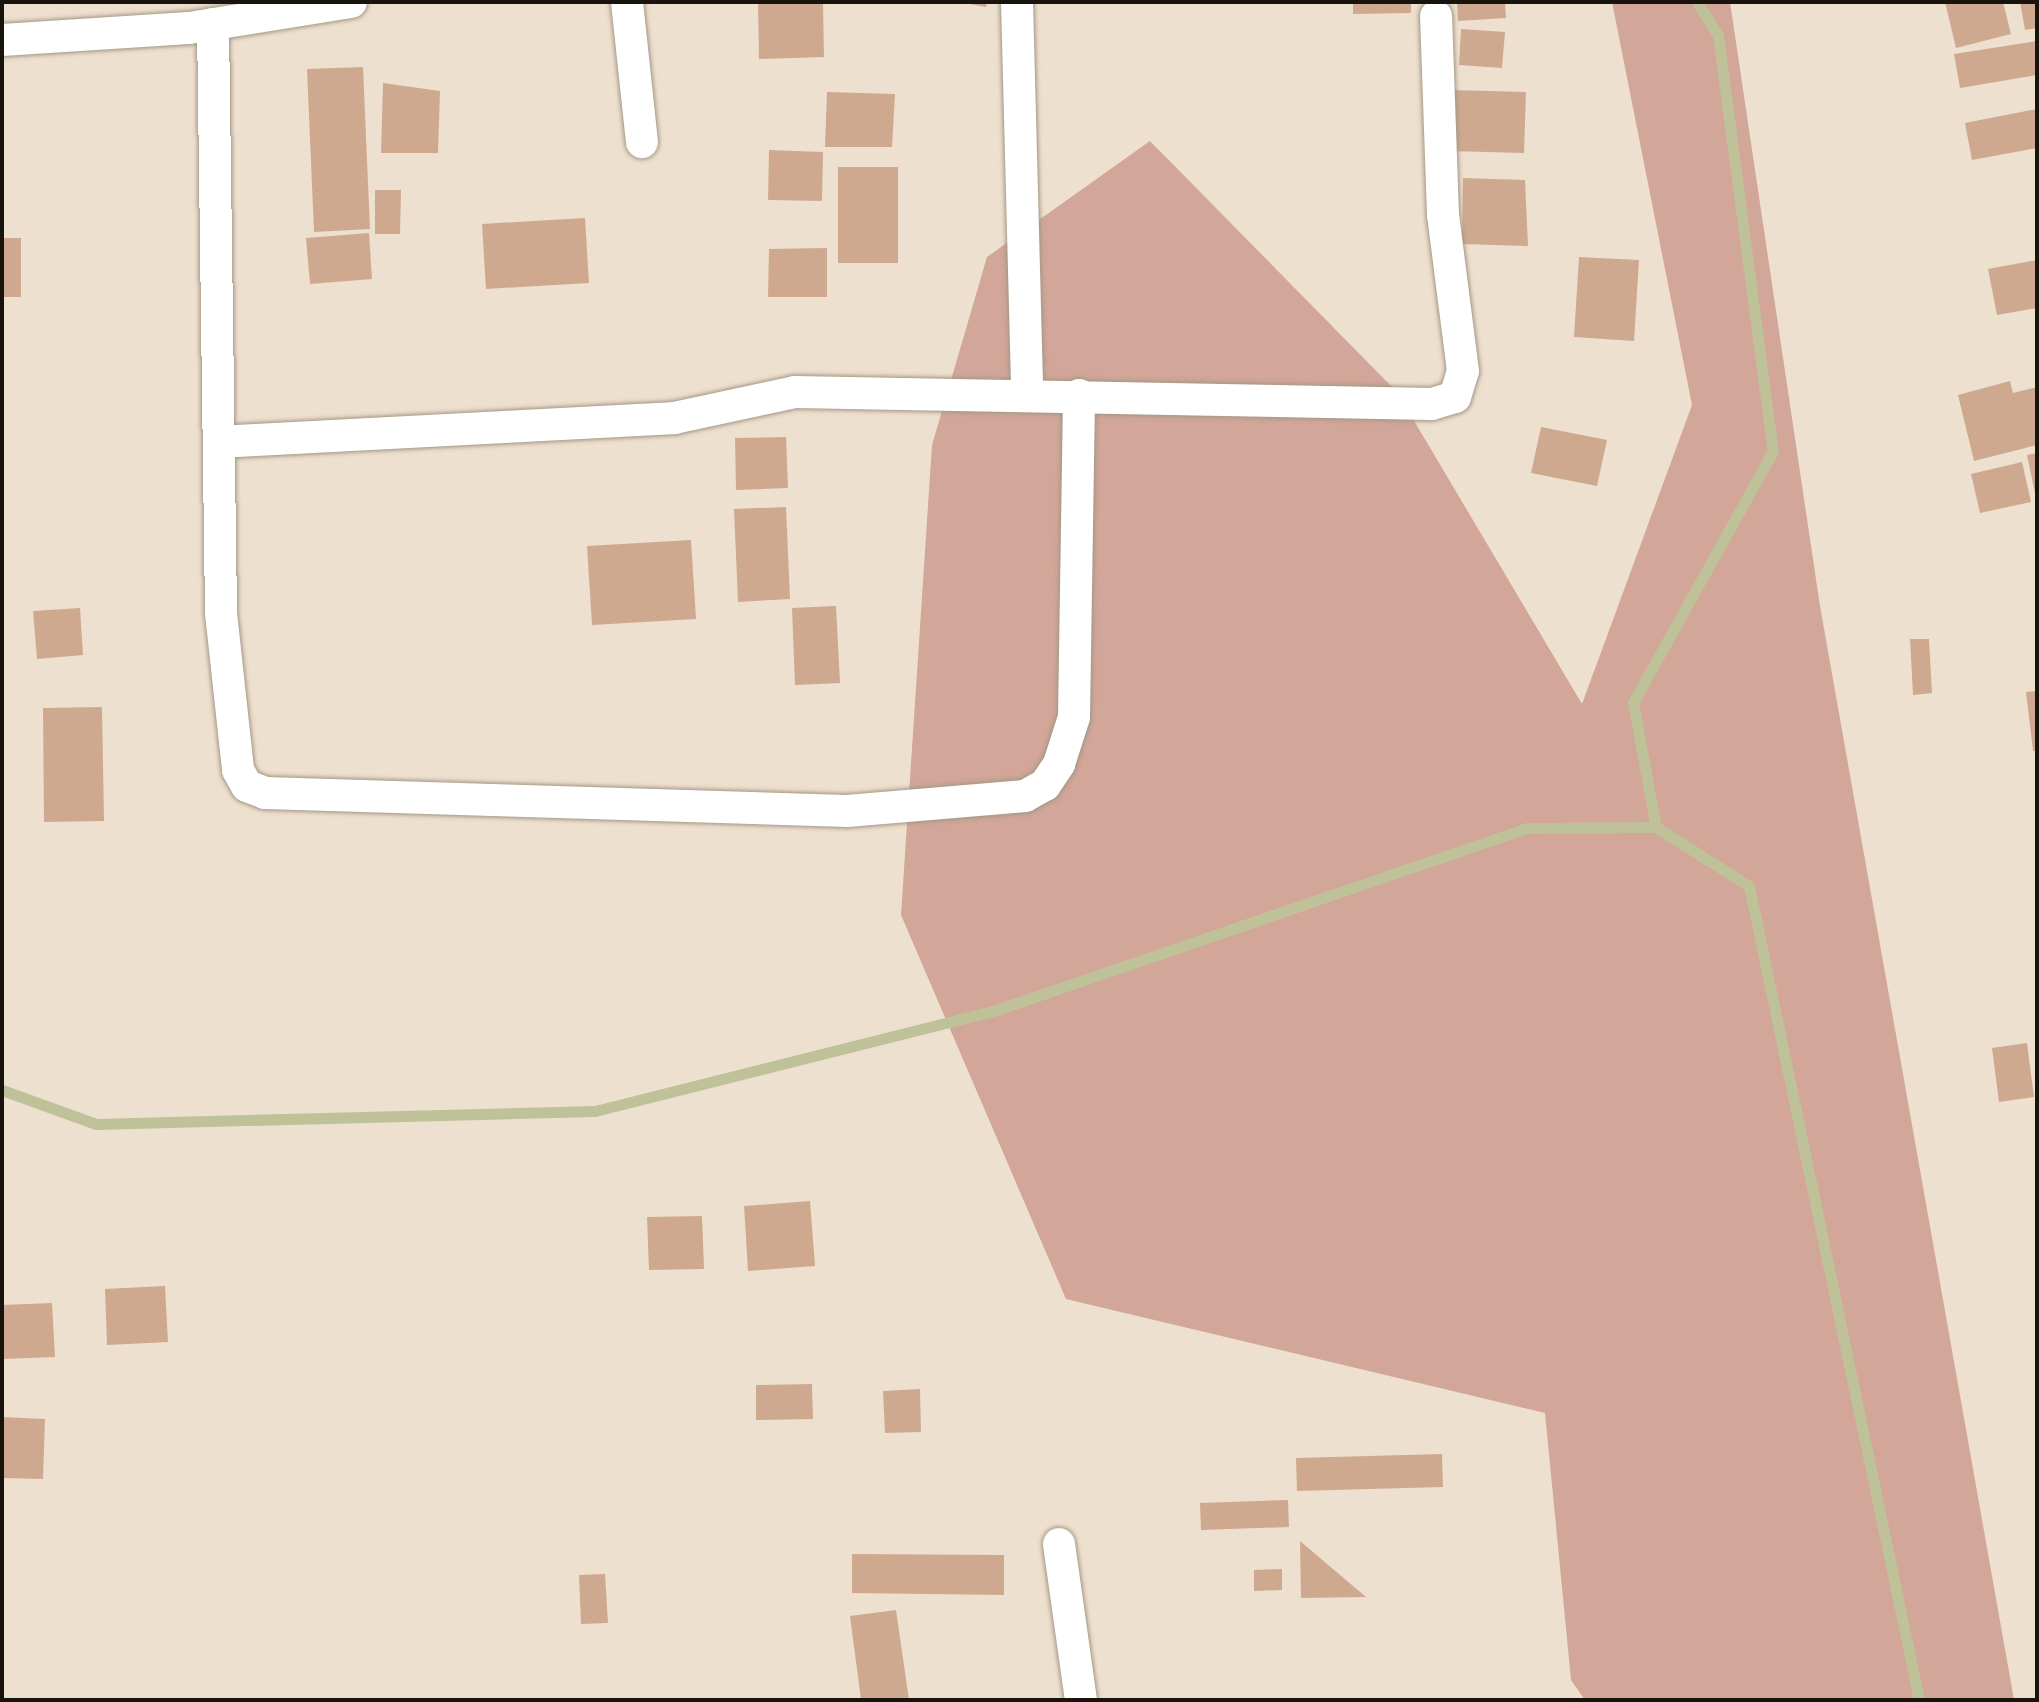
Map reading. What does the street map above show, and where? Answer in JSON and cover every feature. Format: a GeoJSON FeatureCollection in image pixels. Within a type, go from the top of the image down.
{"type":"FeatureCollection","features":[{"type":"Feature","properties":{"kind":"street"},"geometry":{"type":"LineString","coordinates":[[2,40],[213,24],[351,2]]}},
{"type":"Feature","properties":{"kind":"street"},"geometry":{"type":"LineString","coordinates":[[627,2],[642,142]]}},
{"type":"Feature","properties":{"kind":"street"},"geometry":{"type":"LineString","coordinates":[[1017,2],[1027,395]]}},
{"type":"Feature","properties":{"kind":"street"},"geometry":{"type":"LineString","coordinates":[[219,442],[674,418],[795,392],[1432,404],[1455,397],[1463,371],[1443,215],[1436,16]]}},
{"type":"Feature","properties":{"kind":"street"},"geometry":{"type":"LineString","coordinates":[[213,24],[221,613],[238,770],[247,786],[293,796],[847,811],[1025,796],[1045,785],[1059,764],[1074,717],[1079,395]]}},
{"type":"Feature","properties":{"kind":"street"},"geometry":{"type":"LineString","coordinates":[[1059,1544],[1081,1700]]}},
{"type":"Feature","properties":{"kind":"shaded area"},"geometry":{"type":"Polygon","coordinates":[[[1612,2],[1730,2],[1820,606],[2014,1700],[1585,1700],[1571,1680],[1545,1413],[1066,1299],[901,915],[932,445],[987,257],[1150,141],[1397,392],[1582,704],[1692,405],[1612,2]]]}},
{"type":"Feature","properties":{"kind":"building"},"geometry":{"type":"Polygon","coordinates":[[[758,2],[823,2],[824,57],[759,59],[758,2]]]}},
{"type":"Feature","properties":{"kind":"building"},"geometry":{"type":"Polygon","coordinates":[[[959,2],[987,2],[986,7],[959,2]]]}},
{"type":"Feature","properties":{"kind":"building"},"geometry":{"type":"Polygon","coordinates":[[[1353,2],[1411,2],[1411,13],[1353,14],[1353,2]]]}},
{"type":"Feature","properties":{"kind":"building"},"geometry":{"type":"Polygon","coordinates":[[[1457,2],[1505,2],[1506,18],[1458,21],[1457,2]]]}},
{"type":"Feature","properties":{"kind":"building"},"geometry":{"type":"Polygon","coordinates":[[[1945,2],[2003,2],[2011,34],[1956,48],[1945,2]]]}},
{"type":"Feature","properties":{"kind":"building"},"geometry":{"type":"Polygon","coordinates":[[[2020,2],[2037,2],[2037,28],[2025,30],[2020,2]]]}},
{"type":"Feature","properties":{"kind":"building"},"geometry":{"type":"Polygon","coordinates":[[[1461,29],[1505,32],[1502,68],[1459,65],[1461,29]]]}},
{"type":"Feature","properties":{"kind":"building"},"geometry":{"type":"Polygon","coordinates":[[[2037,41],[2037,75],[1960,88],[1954,54],[2037,41]]]}},
{"type":"Feature","properties":{"kind":"building"},"geometry":{"type":"Polygon","coordinates":[[[363,67],[370,229],[314,232],[307,69],[363,67]]]}},
{"type":"Feature","properties":{"kind":"building"},"geometry":{"type":"Polygon","coordinates":[[[383,83],[440,91],[438,153],[381,153],[383,83]]]}},
{"type":"Feature","properties":{"kind":"building"},"geometry":{"type":"Polygon","coordinates":[[[1452,90],[1526,92],[1524,153],[1450,151],[1452,90]]]}},
{"type":"Feature","properties":{"kind":"building"},"geometry":{"type":"Polygon","coordinates":[[[827,92],[895,94],[892,147],[825,147],[827,92]]]}},
{"type":"Feature","properties":{"kind":"building"},"geometry":{"type":"Polygon","coordinates":[[[2037,109],[2037,148],[1972,160],[1965,123],[2037,109]]]}},
{"type":"Feature","properties":{"kind":"building"},"geometry":{"type":"Polygon","coordinates":[[[769,150],[823,152],[822,201],[768,200],[769,150]]]}},
{"type":"Feature","properties":{"kind":"building"},"geometry":{"type":"Polygon","coordinates":[[[838,167],[898,167],[898,263],[838,263],[838,167]]]}},
{"type":"Feature","properties":{"kind":"building"},"geometry":{"type":"Polygon","coordinates":[[[1463,178],[1525,180],[1528,246],[1462,244],[1463,178]]]}},
{"type":"Feature","properties":{"kind":"building"},"geometry":{"type":"Polygon","coordinates":[[[375,190],[401,190],[400,234],[375,234],[375,190]]]}},
{"type":"Feature","properties":{"kind":"building"},"geometry":{"type":"Polygon","coordinates":[[[585,218],[589,283],[486,289],[482,224],[585,218]]]}},
{"type":"Feature","properties":{"kind":"building"},"geometry":{"type":"Polygon","coordinates":[[[369,233],[372,279],[310,284],[306,238],[369,233]]]}},
{"type":"Feature","properties":{"kind":"building"},"geometry":{"type":"Polygon","coordinates":[[[2,238],[21,238],[21,297],[2,297],[2,238]]]}},
{"type":"Feature","properties":{"kind":"building"},"geometry":{"type":"Polygon","coordinates":[[[827,248],[827,297],[768,297],[769,249],[827,248]]]}},
{"type":"Feature","properties":{"kind":"building"},"geometry":{"type":"Polygon","coordinates":[[[1579,257],[1639,260],[1634,341],[1574,337],[1579,257]]]}},
{"type":"Feature","properties":{"kind":"building"},"geometry":{"type":"Polygon","coordinates":[[[2037,260],[2037,308],[1997,315],[1988,269],[2037,260]]]}},
{"type":"Feature","properties":{"kind":"building"},"geometry":{"type":"Polygon","coordinates":[[[2010,381],[2013,393],[2037,387],[2037,445],[1974,461],[1958,395],[2010,381]]]}},
{"type":"Feature","properties":{"kind":"building"},"geometry":{"type":"Polygon","coordinates":[[[1541,427],[1607,440],[1597,486],[1531,473],[1541,427]]]}},
{"type":"Feature","properties":{"kind":"building"},"geometry":{"type":"Polygon","coordinates":[[[786,437],[788,488],[736,490],[735,438],[786,437]]]}},
{"type":"Feature","properties":{"kind":"building"},"geometry":{"type":"Polygon","coordinates":[[[2037,453],[2037,498],[2036,498],[2027,455],[2037,453]]]}},
{"type":"Feature","properties":{"kind":"building"},"geometry":{"type":"Polygon","coordinates":[[[2022,462],[2031,502],[1980,513],[1971,474],[2022,462]]]}},
{"type":"Feature","properties":{"kind":"building"},"geometry":{"type":"Polygon","coordinates":[[[786,507],[790,599],[738,602],[734,509],[786,507]]]}},
{"type":"Feature","properties":{"kind":"building"},"geometry":{"type":"Polygon","coordinates":[[[691,540],[696,619],[592,625],[587,546],[691,540]]]}},
{"type":"Feature","properties":{"kind":"building"},"geometry":{"type":"Polygon","coordinates":[[[836,606],[840,683],[795,685],[792,608],[836,606]]]}},
{"type":"Feature","properties":{"kind":"building"},"geometry":{"type":"Polygon","coordinates":[[[80,608],[83,655],[37,659],[33,611],[80,608]]]}},
{"type":"Feature","properties":{"kind":"building"},"geometry":{"type":"Polygon","coordinates":[[[1910,639],[1929,639],[1932,693],[1913,695],[1910,639]]]}},
{"type":"Feature","properties":{"kind":"building"},"geometry":{"type":"Polygon","coordinates":[[[2037,691],[2037,751],[2033,751],[2026,692],[2037,691]]]}},
{"type":"Feature","properties":{"kind":"building"},"geometry":{"type":"Polygon","coordinates":[[[102,707],[104,821],[44,822],[43,708],[102,707]]]}},
{"type":"Feature","properties":{"kind":"building"},"geometry":{"type":"Polygon","coordinates":[[[2027,1043],[2034,1097],[1999,1102],[1992,1048],[2027,1043]]]}},
{"type":"Feature","properties":{"kind":"building"},"geometry":{"type":"Polygon","coordinates":[[[810,1201],[815,1266],[748,1271],[744,1206],[810,1201]]]}},
{"type":"Feature","properties":{"kind":"building"},"geometry":{"type":"Polygon","coordinates":[[[702,1216],[704,1269],[649,1270],[647,1217],[702,1216]]]}},
{"type":"Feature","properties":{"kind":"building"},"geometry":{"type":"Polygon","coordinates":[[[165,1286],[168,1342],[107,1345],[105,1289],[165,1286]]]}},
{"type":"Feature","properties":{"kind":"building"},"geometry":{"type":"Polygon","coordinates":[[[52,1303],[55,1357],[2,1359],[2,1305],[52,1303]]]}},
{"type":"Feature","properties":{"kind":"building"},"geometry":{"type":"Polygon","coordinates":[[[812,1384],[813,1419],[756,1420],[756,1385],[812,1384]]]}},
{"type":"Feature","properties":{"kind":"building"},"geometry":{"type":"Polygon","coordinates":[[[920,1389],[921,1432],[885,1433],[883,1391],[920,1389]]]}},
{"type":"Feature","properties":{"kind":"building"},"geometry":{"type":"Polygon","coordinates":[[[2,1417],[45,1419],[43,1479],[2,1478],[2,1417]]]}},
{"type":"Feature","properties":{"kind":"building"},"geometry":{"type":"Polygon","coordinates":[[[1442,1454],[1443,1487],[1297,1491],[1296,1458],[1442,1454]]]}},
{"type":"Feature","properties":{"kind":"building"},"geometry":{"type":"Polygon","coordinates":[[[1288,1500],[1289,1527],[1201,1530],[1200,1503],[1288,1500]]]}},
{"type":"Feature","properties":{"kind":"building"},"geometry":{"type":"Polygon","coordinates":[[[1300,1541],[1366,1597],[1301,1598],[1300,1541]]]}},
{"type":"Feature","properties":{"kind":"building"},"geometry":{"type":"Polygon","coordinates":[[[852,1554],[1004,1555],[1004,1595],[852,1593],[852,1554]]]}},
{"type":"Feature","properties":{"kind":"building"},"geometry":{"type":"Polygon","coordinates":[[[1282,1569],[1282,1590],[1254,1591],[1254,1570],[1282,1569]]]}},
{"type":"Feature","properties":{"kind":"building"},"geometry":{"type":"Polygon","coordinates":[[[605,1574],[608,1623],[581,1624],[579,1575],[605,1574]]]}},
{"type":"Feature","properties":{"kind":"building"},"geometry":{"type":"Polygon","coordinates":[[[896,1610],[909,1700],[861,1700],[850,1616],[896,1610]]]}},
{"type":"Feature","properties":{"kind":"waterway"},"geometry":{"type":"LineString","coordinates":[[1697,2],[1718,35],[1773,451],[1633,703],[1656,827],[1749,886],[1919,1700]]}},
{"type":"Feature","properties":{"kind":"waterway"},"geometry":{"type":"LineString","coordinates":[[2,1090],[96,1124],[595,1111],[996,1010],[1527,828],[1656,827]]}}]}
